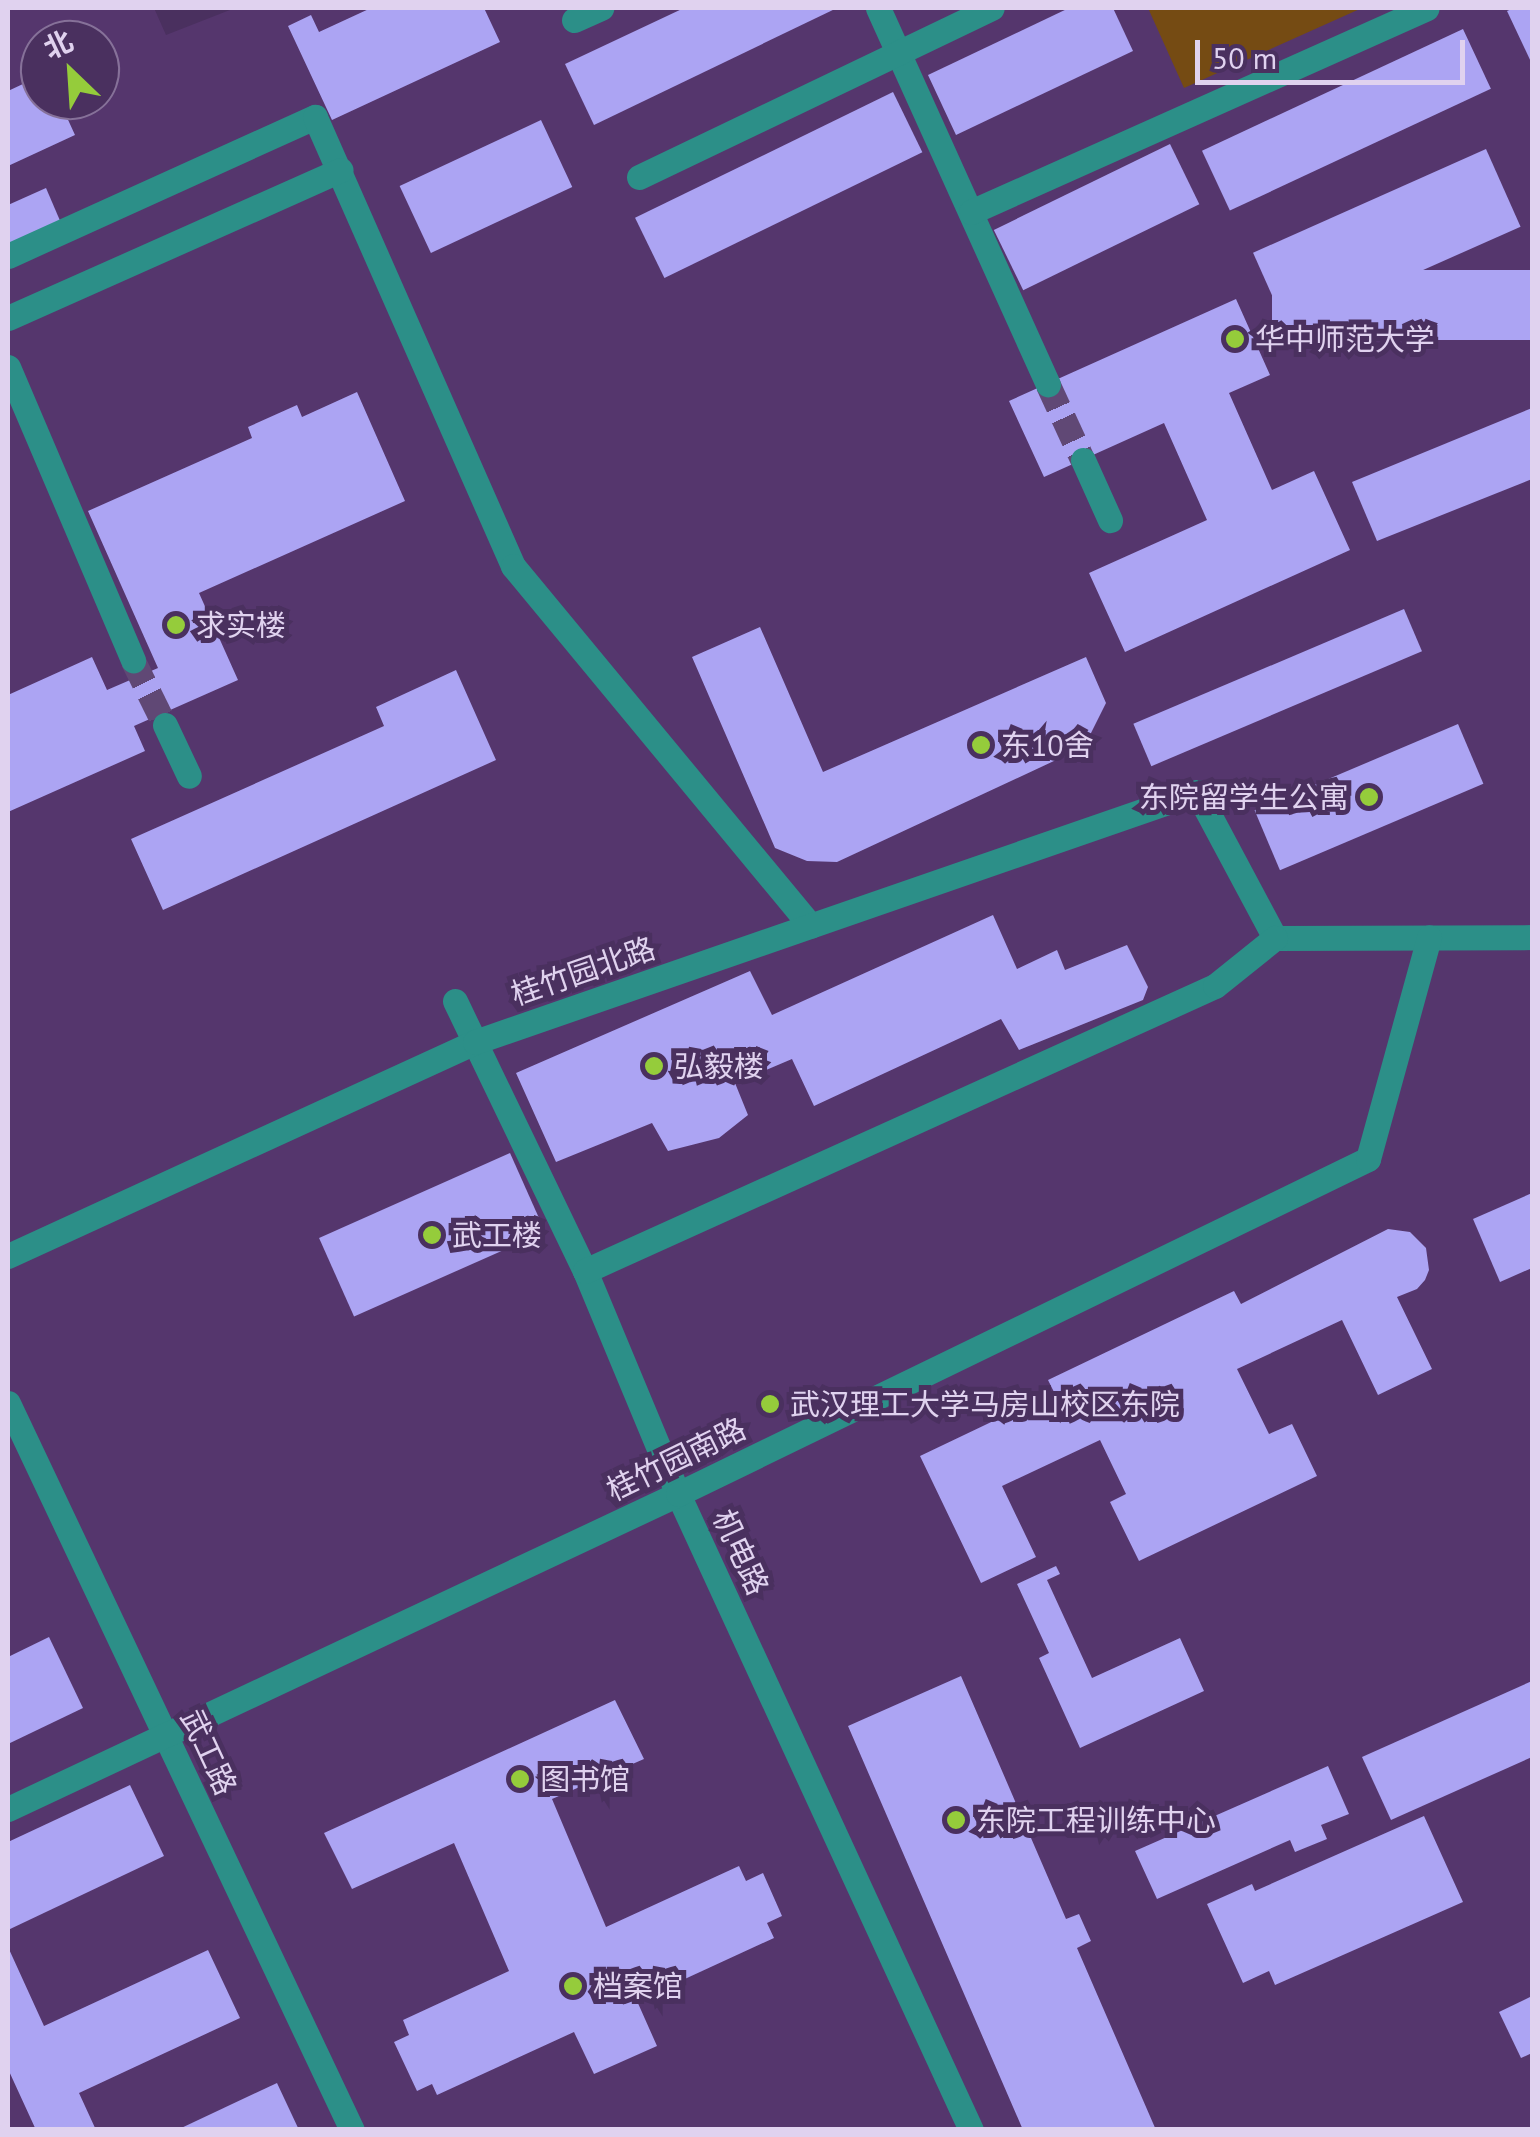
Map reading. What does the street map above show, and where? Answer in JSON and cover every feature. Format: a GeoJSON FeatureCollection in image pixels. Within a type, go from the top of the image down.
{"type":"FeatureCollection","features":[{"type":"Feature","properties":{"kind":"street"},"geometry":{"type":"LineString","coordinates":[[574,20],[601,8]]}},
{"type":"Feature","properties":{"kind":"street"},"geometry":{"type":"LineString","coordinates":[[878,8],[1048,384]]}},
{"type":"Feature","properties":{"kind":"street"},"geometry":{"type":"LineString","coordinates":[[639,177],[992,8]]}},
{"type":"Feature","properties":{"kind":"street"},"geometry":{"type":"LineString","coordinates":[[970,212],[1426,8]]}},
{"type":"Feature","properties":{"kind":"street"},"geometry":{"type":"LineString","coordinates":[[8,256],[315,117],[513,566],[812,926]]}},
{"type":"Feature","properties":{"kind":"street"},"geometry":{"type":"LineString","coordinates":[[8,318],[341,170]]}},
{"type":"Feature","properties":{"kind":"street"},"geometry":{"type":"LineString","coordinates":[[8,367],[133,660]]}},
{"type":"Feature","properties":{"kind":"street"},"geometry":{"type":"LineString","coordinates":[[1083,460],[1110,520]]}},
{"type":"Feature","properties":{"kind":"street"},"geometry":{"type":"LineString","coordinates":[[165,725],[189,776]]}},
{"type":"Feature","properties":{"kind":"street","name":"桂竹园北路"},"geometry":{"type":"LineString","coordinates":[[8,1256],[475,1042],[1197,792],[1275,938]]}},
{"type":"Feature","properties":{"kind":"street","name":"桂竹园南路"},"geometry":{"type":"LineString","coordinates":[[8,1809],[678,1494],[1368,1159],[1430,937]]}},
{"type":"Feature","properties":{"kind":"street"},"geometry":{"type":"LineString","coordinates":[[585,1271],[1215,986],[1275,938],[1532,937]]}},
{"type":"Feature","properties":{"kind":"street","name":"机电路"},"geometry":{"type":"LineString","coordinates":[[455,1001],[585,1271],[678,1494],[972,2130]]}},
{"type":"Feature","properties":{"kind":"street","name":"武工路"},"geometry":{"type":"LineString","coordinates":[[8,1403],[352,2130]]}},
{"type":"Feature","properties":{"kind":"shaded area","name":"武汉理工大学马房山校区东院"},"geometry":{"type":"Polygon","coordinates":[[[8,8],[154,8],[166,35],[235,8],[1532,8],[1532,2129],[8,2130],[8,8]]]}},
{"type":"Feature","properties":{"kind":"shaded area"},"geometry":{"type":"Polygon","coordinates":[[[1148,8],[1362,8],[1184,88],[1148,8]]]}},
{"type":"Feature","properties":{"kind":"building"},"geometry":{"type":"Polygon","coordinates":[[[371,8],[484,8],[500,42],[332,120],[288,26],[311,15],[319,32],[371,8]]]}},
{"type":"Feature","properties":{"kind":"building"},"geometry":{"type":"Polygon","coordinates":[[[684,8],[837,8],[594,125],[565,64],[684,8]]]}},
{"type":"Feature","properties":{"kind":"building"},"geometry":{"type":"Polygon","coordinates":[[[1069,8],[1113,8],[1133,51],[956,135],[928,75],[1069,8]]]}},
{"type":"Feature","properties":{"kind":"building"},"geometry":{"type":"Polygon","coordinates":[[[1532,8],[1532,64],[1507,11],[1532,8]]]}},
{"type":"Feature","properties":{"kind":"building"},"geometry":{"type":"Polygon","coordinates":[[[1463,29],[1491,89],[1230,211],[1202,151],[1463,29]]]}},
{"type":"Feature","properties":{"kind":"building"},"geometry":{"type":"Polygon","coordinates":[[[20,85],[20,120],[68,120],[75,135],[8,166],[8,91],[20,85]]]}},
{"type":"Feature","properties":{"kind":"building"},"geometry":{"type":"Polygon","coordinates":[[[893,92],[922,152],[664,278],[635,218],[893,92]]]}},
{"type":"Feature","properties":{"kind":"building"},"geometry":{"type":"Polygon","coordinates":[[[541,120],[572,187],[431,253],[400,186],[541,120]]]}},
{"type":"Feature","properties":{"kind":"building"},"geometry":{"type":"Polygon","coordinates":[[[1170,144],[1199,204],[1023,290],[994,230],[1170,144]]]}},
{"type":"Feature","properties":{"kind":"building"},"geometry":{"type":"Polygon","coordinates":[[[1486,149],[1521,227],[1288,330],[1253,253],[1486,149]]]}},
{"type":"Feature","properties":{"kind":"building"},"geometry":{"type":"Polygon","coordinates":[[[46,188],[61,223],[8,246],[8,205],[46,188]]]}},
{"type":"Feature","properties":{"kind":"building"},"geometry":{"type":"Polygon","coordinates":[[[1272,270],[1532,270],[1532,340],[1272,340],[1272,270]]]}},
{"type":"Feature","properties":{"kind":"building"},"geometry":{"type":"Polygon","coordinates":[[[1236,299],[1270,375],[1229,393],[1272,490],[1314,471],[1350,550],[1125,652],[1089,573],[1207,520],[1164,423],[1044,477],[1009,401],[1236,299]]]}},
{"type":"Feature","properties":{"kind":"building","name":"求实楼"},"geometry":{"type":"Polygon","coordinates":[[[357,392],[405,501],[199,593],[238,680],[134,726],[145,751],[8,812],[8,695],[92,657],[107,690],[158,668],[88,511],[252,438],[248,427],[297,405],[302,417],[357,392]]]}},
{"type":"Feature","properties":{"kind":"building"},"geometry":{"type":"Polygon","coordinates":[[[1532,408],[1532,479],[1377,541],[1352,482],[1532,408]]]}},
{"type":"Feature","properties":{"kind":"building"},"geometry":{"type":"Polygon","coordinates":[[[1404,609],[1422,651],[1151,766],[1133,724],[1404,609]]]}},
{"type":"Feature","properties":{"kind":"building","name":"东10舍"},"geometry":{"type":"Polygon","coordinates":[[[760,627],[823,772],[1086,657],[1106,703],[1089,737],[1069,754],[837,862],[807,861],[775,848],[692,657],[760,627]]]}},
{"type":"Feature","properties":{"kind":"building"},"geometry":{"type":"Polygon","coordinates":[[[456,670],[496,760],[163,910],[131,839],[384,726],[376,707],[456,670]]]}},
{"type":"Feature","properties":{"kind":"building","name":"东院留学生公寓"},"geometry":{"type":"Polygon","coordinates":[[[1458,724],[1483,784],[1280,870],[1255,810],[1458,724]]]}},
{"type":"Feature","properties":{"kind":"building"},"geometry":{"type":"Polygon","coordinates":[[[993,915],[1017,969],[1057,950],[1065,970],[1127,945],[1148,987],[1143,1000],[1019,1050],[1001,1019],[814,1106],[792,1059],[735,1083],[748,1115],[719,1138],[668,1151],[652,1123],[556,1162],[516,1073],[750,971],[772,1015],[993,915]]]}},
{"type":"Feature","properties":{"kind":"building","name":"武工楼"},"geometry":{"type":"Polygon","coordinates":[[[510,1153],[545,1232],[354,1317],[319,1238],[510,1153]]]}},
{"type":"Feature","properties":{"kind":"building"},"geometry":{"type":"Polygon","coordinates":[[[1532,1193],[1532,1268],[1500,1282],[1473,1219],[1532,1193]]]}},
{"type":"Feature","properties":{"kind":"building"},"geometry":{"type":"Polygon","coordinates":[[[1388,1229],[1410,1232],[1426,1248],[1429,1270],[1425,1280],[1417,1289],[1397,1297],[1432,1369],[1378,1395],[1342,1320],[1237,1369],[1269,1434],[1292,1424],[1317,1476],[1139,1561],[1110,1502],[1126,1494],[1100,1440],[1002,1486],[1036,1557],[981,1583],[920,1456],[1054,1392],[1048,1380],[1234,1291],[1241,1304],[1388,1229]]]}},
{"type":"Feature","properties":{"kind":"building"},"geometry":{"type":"Polygon","coordinates":[[[1056,1566],[1060,1574],[1047,1580],[1092,1678],[1180,1638],[1204,1691],[1080,1748],[1039,1658],[1049,1653],[1017,1584],[1056,1566]]]}},
{"type":"Feature","properties":{"kind":"building"},"geometry":{"type":"Polygon","coordinates":[[[49,1637],[83,1708],[8,1744],[8,1657],[49,1637]]]}},
{"type":"Feature","properties":{"kind":"building","name":"东院工程训练中心"},"geometry":{"type":"Polygon","coordinates":[[[961,1676],[1066,1919],[1079,1914],[1091,1941],[1077,1948],[1156,2130],[1023,2130],[848,1726],[961,1676]]]}},
{"type":"Feature","properties":{"kind":"building"},"geometry":{"type":"Polygon","coordinates":[[[1532,1681],[1532,1757],[1391,1820],[1362,1757],[1532,1681]]]}},
{"type":"Feature","properties":{"kind":"building"},"geometry":{"type":"Polygon","coordinates":[[[615,1700],[644,1759],[552,1799],[606,1927],[739,1866],[746,1881],[763,1873],[782,1916],[767,1923],[774,1938],[637,2001],[657,2046],[594,2074],[574,2032],[437,2095],[432,2084],[417,2091],[394,2042],[409,2035],[403,2020],[509,1971],[454,1843],[352,1889],[324,1833],[615,1700]]]}},
{"type":"Feature","properties":{"kind":"building"},"geometry":{"type":"Polygon","coordinates":[[[1328,1766],[1349,1814],[1321,1825],[1327,1839],[1295,1852],[1290,1840],[1157,1899],[1135,1851],[1328,1766]]]}},
{"type":"Feature","properties":{"kind":"building"},"geometry":{"type":"Polygon","coordinates":[[[130,1785],[164,1856],[8,1930],[8,1842],[130,1785]]]}},
{"type":"Feature","properties":{"kind":"building"},"geometry":{"type":"Polygon","coordinates":[[[1424,1816],[1463,1902],[1275,1985],[1269,1971],[1243,1983],[1207,1904],[1252,1884],[1255,1891],[1424,1816]]]}},
{"type":"Feature","properties":{"kind":"building"},"geometry":{"type":"Polygon","coordinates":[[[8,1947],[44,2026],[208,1950],[240,2018],[79,2093],[96,2130],[36,2130],[8,2069],[8,1947]]]}},
{"type":"Feature","properties":{"kind":"building"},"geometry":{"type":"Polygon","coordinates":[[[1532,1996],[1532,2053],[1521,2058],[1499,2012],[1532,1996]]]}},
{"type":"Feature","properties":{"kind":"building"},"geometry":{"type":"Polygon","coordinates":[[[277,2083],[299,2130],[177,2130],[277,2083]]]}},
{"type":"Feature","properties":{"kind":"tunnel"},"geometry":{"type":"LineString","coordinates":[[1048,384],[1083,460]]}},
{"type":"Feature","properties":{"kind":"tunnel"},"geometry":{"type":"LineString","coordinates":[[133,660],[165,725]]}},
{"type":"Feature","properties":{"kind":"place","name":"华中师范大学"},"geometry":{"type":"Point","coordinates":[1235,339]}},
{"type":"Feature","properties":{"kind":"place","name":"求实楼"},"geometry":{"type":"Point","coordinates":[176,625]}},
{"type":"Feature","properties":{"kind":"place","name":"东10舍"},"geometry":{"type":"Point","coordinates":[981,745]}},
{"type":"Feature","properties":{"kind":"place","name":"东院留学生公寓"},"geometry":{"type":"Point","coordinates":[1369,797]}},
{"type":"Feature","properties":{"kind":"place","name":"弘毅楼"},"geometry":{"type":"Point","coordinates":[654,1066]}},
{"type":"Feature","properties":{"kind":"place","name":"武工楼"},"geometry":{"type":"Point","coordinates":[432,1235]}},
{"type":"Feature","properties":{"kind":"place","name":"武汉理工大学马房山校区东院"},"geometry":{"type":"Point","coordinates":[770,1404]}},
{"type":"Feature","properties":{"kind":"place","name":"图书馆"},"geometry":{"type":"Point","coordinates":[520,1779]}},
{"type":"Feature","properties":{"kind":"place","name":"东院工程训练中心"},"geometry":{"type":"Point","coordinates":[956,1820]}},
{"type":"Feature","properties":{"kind":"place","name":"档案馆"},"geometry":{"type":"Point","coordinates":[573,1986]}}]}
